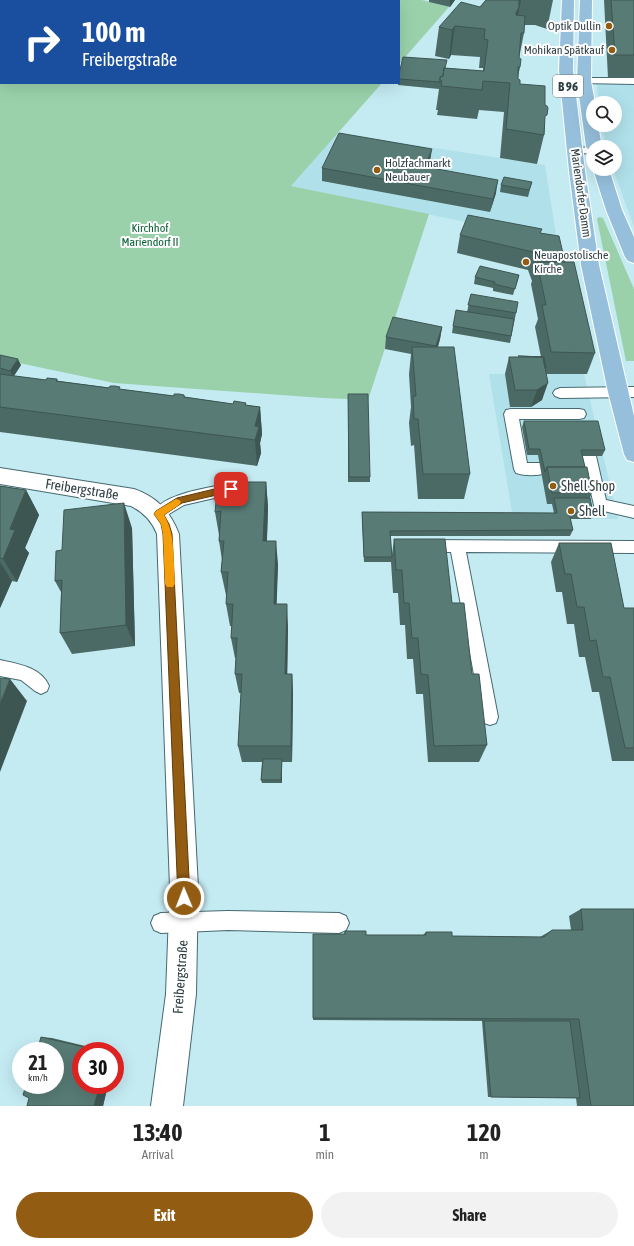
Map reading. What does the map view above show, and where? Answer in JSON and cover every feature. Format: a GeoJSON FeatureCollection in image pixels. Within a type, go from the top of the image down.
{"type":"FeatureCollection","features":[{"type":"Feature","properties":{"kind":"main road","name":"Mariendorfer Damm"},"geometry":{"type":"LineString","coordinates":[[568,0],[566,70],[574,150],[590,265],[626,392],[634,454]]}},
{"type":"Feature","properties":{"kind":"main road","name":"Mariendorfer Damm"},"geometry":{"type":"LineString","coordinates":[[586,0],[584,81],[593,140]]}},
{"type":"Feature","properties":{"kind":"main road","name":"Mariendorfer Damm"},"geometry":{"type":"LineString","coordinates":[[602,176],[614,210],[632,248]]}},
{"type":"Feature","properties":{"kind":"street","name":"Freibergstraße"},"geometry":{"type":"LineString","coordinates":[[0,476],[134,498],[147,504],[159,514],[165,524],[168,534],[184,879],[173,922],[181,994],[167,1106]]}},
{"type":"Feature","properties":{"kind":"lane"},"geometry":{"type":"LineString","coordinates":[[584,81],[634,81]]}},
{"type":"Feature","properties":{"kind":"lane"},"geometry":{"type":"LineString","coordinates":[[574,150],[586,151]]}},
{"type":"Feature","properties":{"kind":"lane"},"geometry":{"type":"LineString","coordinates":[[560,393],[626,392]]}},
{"type":"Feature","properties":{"kind":"lane"},"geometry":{"type":"LineString","coordinates":[[541,469],[521,469],[512,414],[536,421],[581,420],[574,393]]}},
{"type":"Feature","properties":{"kind":"lane"},"geometry":{"type":"LineString","coordinates":[[588,464],[600,505],[634,512]]}},
{"type":"Feature","properties":{"kind":"lane"},"geometry":{"type":"LineString","coordinates":[[159,514],[180,500],[231,489]]}},
{"type":"Feature","properties":{"kind":"lane"},"geometry":{"type":"LineString","coordinates":[[410,546],[634,548]]}},
{"type":"Feature","properties":{"kind":"lane"},"geometry":{"type":"LineString","coordinates":[[457,546],[490,716]]}},
{"type":"Feature","properties":{"kind":"lane"},"geometry":{"type":"LineString","coordinates":[[0,668],[25,673],[41,686]]}},
{"type":"Feature","properties":{"kind":"lane"},"geometry":{"type":"LineString","coordinates":[[173,922],[238,920],[339,923]]}},
{"type":"Feature","properties":{"kind":"shaded area"},"geometry":{"type":"Polygon","coordinates":[[[596,78],[634,78],[634,227],[616,176],[622,176],[622,140],[605,140],[603,132],[622,132],[622,96],[598,96],[596,78]]]}},
{"type":"Feature","properties":{"kind":"shaded area"},"geometry":{"type":"Polygon","coordinates":[[[337,133],[545,165],[557,241],[291,186],[337,133]]]}},
{"type":"Feature","properties":{"kind":"shaded area"},"geometry":{"type":"Polygon","coordinates":[[[489,374],[584,374],[618,519],[513,518],[489,374]]]}},
{"type":"Feature","properties":{"kind":"green space"},"geometry":{"type":"Polygon","coordinates":[[[400,0],[422,0],[449,7],[400,63],[400,0]]]}},
{"type":"Feature","properties":{"kind":"green space","name":"Kirchhof Mariendorf II"},"geometry":{"type":"Polygon","coordinates":[[[0,84],[381,84],[291,186],[429,214],[368,400],[114,383],[0,359],[0,84]]]}},
{"type":"Feature","properties":{"kind":"green space"},"geometry":{"type":"Polygon","coordinates":[[[599,217],[603,218],[634,289],[634,361],[626,361],[597,219],[599,217]]]}},
{"type":"Feature","properties":{"kind":"building"},"geometry":{"type":"Polygon","coordinates":[[[486,0],[519,0],[519,7],[516,15],[525,16],[524,33],[521,33],[519,58],[521,59],[520,67],[518,67],[518,79],[520,80],[520,84],[545,86],[545,105],[548,108],[547,115],[545,116],[544,135],[506,129],[510,83],[483,81],[482,90],[441,86],[442,81],[440,81],[440,77],[443,76],[444,68],[484,71],[488,40],[484,39],[485,29],[455,26],[452,30],[439,27],[461,2],[480,7],[486,0]]]}},
{"type":"Feature","properties":{"kind":"building"},"geometry":{"type":"Polygon","coordinates":[[[611,0],[634,0],[634,55],[615,55],[611,0]]]}},
{"type":"Feature","properties":{"kind":"building"},"geometry":{"type":"Polygon","coordinates":[[[403,57],[447,60],[443,76],[440,77],[440,82],[400,79],[400,70],[403,57]]]}},
{"type":"Feature","properties":{"kind":"building"},"geometry":{"type":"Polygon","coordinates":[[[339,133],[432,149],[426,164],[439,166],[437,169],[498,180],[493,199],[322,168],[339,133]]]}},
{"type":"Feature","properties":{"kind":"building"},"geometry":{"type":"Polygon","coordinates":[[[504,177],[532,182],[529,190],[501,185],[504,177]]]}},
{"type":"Feature","properties":{"kind":"building"},"geometry":{"type":"Polygon","coordinates":[[[468,215],[542,229],[540,233],[559,236],[565,262],[536,263],[533,252],[460,235],[468,215]]]}},
{"type":"Feature","properties":{"kind":"building"},"geometry":{"type":"Polygon","coordinates":[[[537,262],[574,262],[595,353],[551,352],[542,305],[546,305],[537,262]]]}},
{"type":"Feature","properties":{"kind":"building"},"geometry":{"type":"Polygon","coordinates":[[[480,266],[519,275],[515,289],[494,284],[495,282],[475,277],[480,266]]]}},
{"type":"Feature","properties":{"kind":"building"},"geometry":{"type":"Polygon","coordinates":[[[471,294],[518,302],[516,313],[468,305],[471,294]]]}},
{"type":"Feature","properties":{"kind":"building"},"geometry":{"type":"Polygon","coordinates":[[[456,310],[514,319],[511,336],[453,326],[456,310]]]}},
{"type":"Feature","properties":{"kind":"building"},"geometry":{"type":"Polygon","coordinates":[[[393,317],[442,327],[436,346],[386,337],[393,317]]]}},
{"type":"Feature","properties":{"kind":"building"},"geometry":{"type":"Polygon","coordinates":[[[412,347],[454,347],[470,474],[423,474],[418,419],[414,419],[413,396],[416,396],[412,347]]]}},
{"type":"Feature","properties":{"kind":"building"},"geometry":{"type":"Polygon","coordinates":[[[0,355],[18,359],[10,371],[0,368],[0,355]]]}},
{"type":"Feature","properties":{"kind":"building"},"geometry":{"type":"Polygon","coordinates":[[[518,356],[544,357],[546,368],[543,357],[518,356]]]}},
{"type":"Feature","properties":{"kind":"building"},"geometry":{"type":"Polygon","coordinates":[[[509,357],[543,357],[548,383],[537,390],[515,390],[509,357]]]}},
{"type":"Feature","properties":{"kind":"building"},"geometry":{"type":"Polygon","coordinates":[[[0,374],[46,380],[47,378],[57,379],[56,381],[109,388],[110,386],[115,386],[120,387],[119,389],[174,396],[174,394],[179,394],[184,395],[184,397],[233,404],[234,401],[246,403],[245,405],[260,407],[255,426],[259,427],[255,440],[0,407],[0,374]]]}},
{"type":"Feature","properties":{"kind":"building"},"geometry":{"type":"Polygon","coordinates":[[[348,394],[368,394],[370,477],[349,477],[348,394]]]}},
{"type":"Feature","properties":{"kind":"building"},"geometry":{"type":"Polygon","coordinates":[[[524,421],[598,421],[605,450],[581,450],[585,467],[547,467],[545,472],[540,449],[529,449],[524,421]]]}},
{"type":"Feature","properties":{"kind":"building"},"geometry":{"type":"Polygon","coordinates":[[[547,467],[587,467],[592,492],[552,493],[547,467]]]}},
{"type":"Feature","properties":{"kind":"building"},"geometry":{"type":"Polygon","coordinates":[[[218,482],[266,482],[263,541],[276,541],[274,604],[287,604],[285,674],[292,674],[291,746],[238,746],[242,674],[235,674],[237,638],[231,638],[233,604],[226,604],[228,572],[221,572],[224,541],[219,541],[221,511],[215,512],[218,482]]]}},
{"type":"Feature","properties":{"kind":"building"},"geometry":{"type":"Polygon","coordinates":[[[0,486],[26,490],[10,529],[15,530],[3,559],[0,558],[0,486]]]}},
{"type":"Feature","properties":{"kind":"building"},"geometry":{"type":"Polygon","coordinates":[[[554,498],[590,498],[593,513],[569,513],[573,530],[390,531],[392,557],[364,557],[362,512],[557,513],[554,498]]]}},
{"type":"Feature","properties":{"kind":"building"},"geometry":{"type":"Polygon","coordinates":[[[124,503],[126,625],[60,633],[62,580],[55,581],[56,551],[62,550],[64,510],[124,503]]]}},
{"type":"Feature","properties":{"kind":"building"},"geometry":{"type":"Polygon","coordinates":[[[394,539],[445,539],[452,603],[464,603],[472,674],[479,674],[487,745],[434,746],[428,675],[421,674],[418,638],[412,638],[409,603],[404,603],[402,570],[396,570],[394,539]]]}},
{"type":"Feature","properties":{"kind":"building"},"geometry":{"type":"Polygon","coordinates":[[[559,543],[611,543],[624,608],[634,608],[634,748],[625,748],[610,677],[603,677],[596,640],[590,641],[584,607],[577,607],[571,574],[565,574],[559,543]]]}},
{"type":"Feature","properties":{"kind":"building"},"geometry":{"type":"Polygon","coordinates":[[[0,678],[10,679],[0,704],[0,678]]]}},
{"type":"Feature","properties":{"kind":"building"},"geometry":{"type":"Polygon","coordinates":[[[263,759],[282,759],[281,780],[261,780],[263,759]]]}},
{"type":"Feature","properties":{"kind":"building"},"geometry":{"type":"Polygon","coordinates":[[[581,909],[634,909],[634,1106],[591,1106],[579,1019],[313,1018],[313,934],[345,934],[345,931],[366,931],[366,935],[426,935],[426,932],[452,932],[452,936],[544,937],[552,930],[583,930],[581,909]]]}},
{"type":"Feature","properties":{"kind":"building"},"geometry":{"type":"Polygon","coordinates":[[[484,1021],[570,1021],[580,1098],[491,1097],[484,1021]]]}},
{"type":"Feature","properties":{"kind":"building"},"geometry":{"type":"Polygon","coordinates":[[[41,1037],[63,1042],[40,1042],[41,1037]]]}},
{"type":"Feature","properties":{"kind":"building"},"geometry":{"type":"Polygon","coordinates":[[[64,1042],[72,1044],[72,1094],[97,1094],[94,1106],[27,1106],[29,1098],[23,1095],[64,1094],[64,1042]]]}},
{"type":"Feature","properties":{"kind":"slow traffic"},"geometry":{"type":"LineString","coordinates":[[170,584],[168,534],[165,524],[159,514],[176,502]]}},
{"type":"Feature","properties":{"kind":"place","name":"Optik Dullin"},"geometry":{"type":"Point","coordinates":[609,26]}},
{"type":"Feature","properties":{"kind":"place","name":"Mohikan Spätkauf"},"geometry":{"type":"Point","coordinates":[612,50]}},
{"type":"Feature","properties":{"kind":"place","name":"Holzfachmarkt Neubauer"},"geometry":{"type":"Point","coordinates":[377,170]}},
{"type":"Feature","properties":{"kind":"place","name":"Neuapostolische Kirche"},"geometry":{"type":"Point","coordinates":[526,262]}},
{"type":"Feature","properties":{"kind":"place","name":"Shell Shop"},"geometry":{"type":"Point","coordinates":[553,486]}},
{"type":"Feature","properties":{"kind":"place","name":"Shell"},"geometry":{"type":"Point","coordinates":[571,511]}},
{"type":"Feature","properties":{"kind":"route"},"geometry":{"type":"LineString","coordinates":[[184,898],[168,534],[165,524],[159,514],[180,500],[231,489]]}}]}
